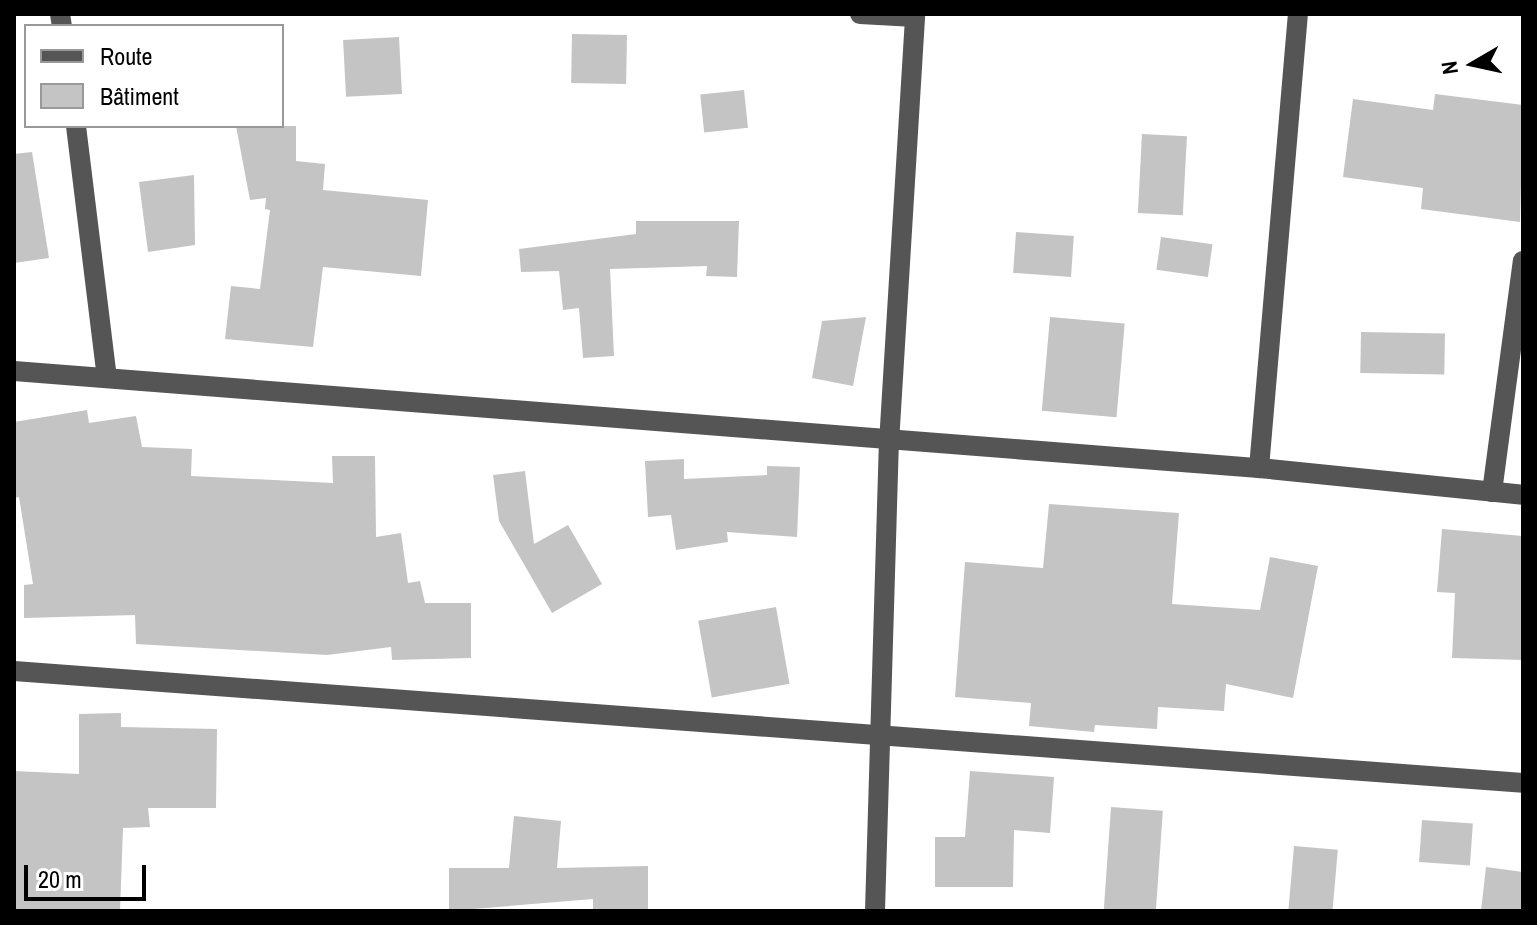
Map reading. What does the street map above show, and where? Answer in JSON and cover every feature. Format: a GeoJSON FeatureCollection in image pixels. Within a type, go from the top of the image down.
{"type":"FeatureCollection","features":[{"type":"Feature","properties":{"kind":"street"},"geometry":{"type":"LineString","coordinates":[[860,14],[915,16],[889,443],[875,911]]}},
{"type":"Feature","properties":{"kind":"street"},"geometry":{"type":"LineString","coordinates":[[1259,468],[1298,14]]}},
{"type":"Feature","properties":{"kind":"street"},"geometry":{"type":"LineString","coordinates":[[76,128],[107,378]]}},
{"type":"Feature","properties":{"kind":"street"},"geometry":{"type":"LineString","coordinates":[[1492,492],[1523,261]]}},
{"type":"Feature","properties":{"kind":"street"},"geometry":{"type":"LineString","coordinates":[[14,371],[889,443],[1259,468],[1523,495]]}},
{"type":"Feature","properties":{"kind":"street"},"geometry":{"type":"LineString","coordinates":[[14,671],[882,739],[1523,783]]}},
{"type":"Feature","properties":{"kind":"building"},"geometry":{"type":"Polygon","coordinates":[[[572,34],[627,35],[626,84],[571,83],[572,34]]]}},
{"type":"Feature","properties":{"kind":"building"},"geometry":{"type":"Polygon","coordinates":[[[399,37],[402,94],[346,97],[343,40],[399,37]]]}},
{"type":"Feature","properties":{"kind":"building"},"geometry":{"type":"Polygon","coordinates":[[[744,90],[748,128],[704,132],[700,95],[744,90]]]}},
{"type":"Feature","properties":{"kind":"building"},"geometry":{"type":"Polygon","coordinates":[[[1435,94],[1523,105],[1520,222],[1421,209],[1423,188],[1343,177],[1353,99],[1433,110],[1435,94]]]}},
{"type":"Feature","properties":{"kind":"building"},"geometry":{"type":"Polygon","coordinates":[[[296,126],[296,161],[325,164],[323,190],[428,200],[421,276],[323,267],[313,347],[225,339],[231,286],[260,289],[270,210],[265,209],[266,198],[250,200],[236,128],[296,126]]]}},
{"type":"Feature","properties":{"kind":"building"},"geometry":{"type":"Polygon","coordinates":[[[1142,134],[1187,136],[1183,215],[1138,213],[1142,134]]]}},
{"type":"Feature","properties":{"kind":"building"},"geometry":{"type":"Polygon","coordinates":[[[32,152],[49,258],[14,263],[14,154],[32,152]]]}},
{"type":"Feature","properties":{"kind":"building"},"geometry":{"type":"Polygon","coordinates":[[[194,175],[195,245],[148,252],[139,182],[194,175]]]}},
{"type":"Feature","properties":{"kind":"building"},"geometry":{"type":"Polygon","coordinates":[[[636,221],[739,221],[737,277],[706,276],[707,266],[610,269],[614,356],[583,358],[579,308],[563,310],[559,271],[521,272],[519,249],[636,234],[636,221]]]}},
{"type":"Feature","properties":{"kind":"building"},"geometry":{"type":"Polygon","coordinates":[[[1016,232],[1074,236],[1071,277],[1013,273],[1016,232]]]}},
{"type":"Feature","properties":{"kind":"building"},"geometry":{"type":"Polygon","coordinates":[[[1161,237],[1212,244],[1208,277],[1156,270],[1161,237]]]}},
{"type":"Feature","properties":{"kind":"building"},"geometry":{"type":"Polygon","coordinates":[[[866,317],[853,386],[812,378],[822,321],[866,317]]]}},
{"type":"Feature","properties":{"kind":"building"},"geometry":{"type":"Polygon","coordinates":[[[1050,317],[1125,324],[1117,417],[1042,411],[1050,317]]]}},
{"type":"Feature","properties":{"kind":"building"},"geometry":{"type":"Polygon","coordinates":[[[1361,332],[1445,333],[1444,374],[1360,373],[1361,332]]]}},
{"type":"Feature","properties":{"kind":"building"},"geometry":{"type":"Polygon","coordinates":[[[87,410],[89,423],[136,416],[142,447],[192,449],[191,476],[333,483],[332,456],[375,456],[376,537],[401,533],[408,583],[420,581],[425,603],[471,603],[471,658],[392,660],[391,647],[327,655],[136,644],[135,615],[24,618],[24,585],[33,584],[19,497],[14,498],[14,422],[87,410]]]}},
{"type":"Feature","properties":{"kind":"building"},"geometry":{"type":"Polygon","coordinates":[[[684,459],[684,479],[767,475],[767,466],[800,467],[797,537],[727,532],[728,542],[676,550],[671,515],[648,517],[645,461],[684,459]]]}},
{"type":"Feature","properties":{"kind":"building"},"geometry":{"type":"Polygon","coordinates":[[[525,471],[534,544],[568,525],[602,584],[552,613],[499,521],[493,475],[525,471]]]}},
{"type":"Feature","properties":{"kind":"building"},"geometry":{"type":"Polygon","coordinates":[[[1049,504],[1179,513],[1172,604],[1260,610],[1270,557],[1318,566],[1293,698],[1226,684],[1224,711],[1158,707],[1157,729],[1095,725],[1094,732],[1029,726],[1031,703],[955,697],[965,562],[1043,568],[1049,504]]]}},
{"type":"Feature","properties":{"kind":"building"},"geometry":{"type":"Polygon","coordinates":[[[1442,529],[1523,536],[1523,660],[1452,658],[1455,593],[1437,592],[1442,529]]]}},
{"type":"Feature","properties":{"kind":"building"},"geometry":{"type":"Polygon","coordinates":[[[776,607],[790,684],[712,698],[698,621],[776,607]]]}},
{"type":"Feature","properties":{"kind":"building"},"geometry":{"type":"Polygon","coordinates":[[[121,713],[121,727],[217,729],[216,808],[148,808],[150,827],[123,828],[120,911],[14,911],[14,771],[79,774],[79,714],[121,713]]]}},
{"type":"Feature","properties":{"kind":"building"},"geometry":{"type":"Polygon","coordinates":[[[970,771],[1054,777],[1050,833],[1014,830],[1013,887],[935,887],[935,837],[965,837],[970,771]]]}},
{"type":"Feature","properties":{"kind":"building"},"geometry":{"type":"Polygon","coordinates":[[[1111,807],[1163,811],[1156,911],[1104,911],[1111,807]]]}},
{"type":"Feature","properties":{"kind":"building"},"geometry":{"type":"Polygon","coordinates":[[[514,816],[561,821],[557,868],[648,866],[648,911],[593,911],[593,899],[449,911],[449,868],[509,868],[514,816]]]}},
{"type":"Feature","properties":{"kind":"building"},"geometry":{"type":"Polygon","coordinates":[[[1422,820],[1473,824],[1470,865],[1419,862],[1422,820]]]}},
{"type":"Feature","properties":{"kind":"building"},"geometry":{"type":"Polygon","coordinates":[[[1294,846],[1338,850],[1332,911],[1288,911],[1294,846]]]}},
{"type":"Feature","properties":{"kind":"building"},"geometry":{"type":"Polygon","coordinates":[[[1486,867],[1523,872],[1523,911],[1481,911],[1486,867]]]}}]}
